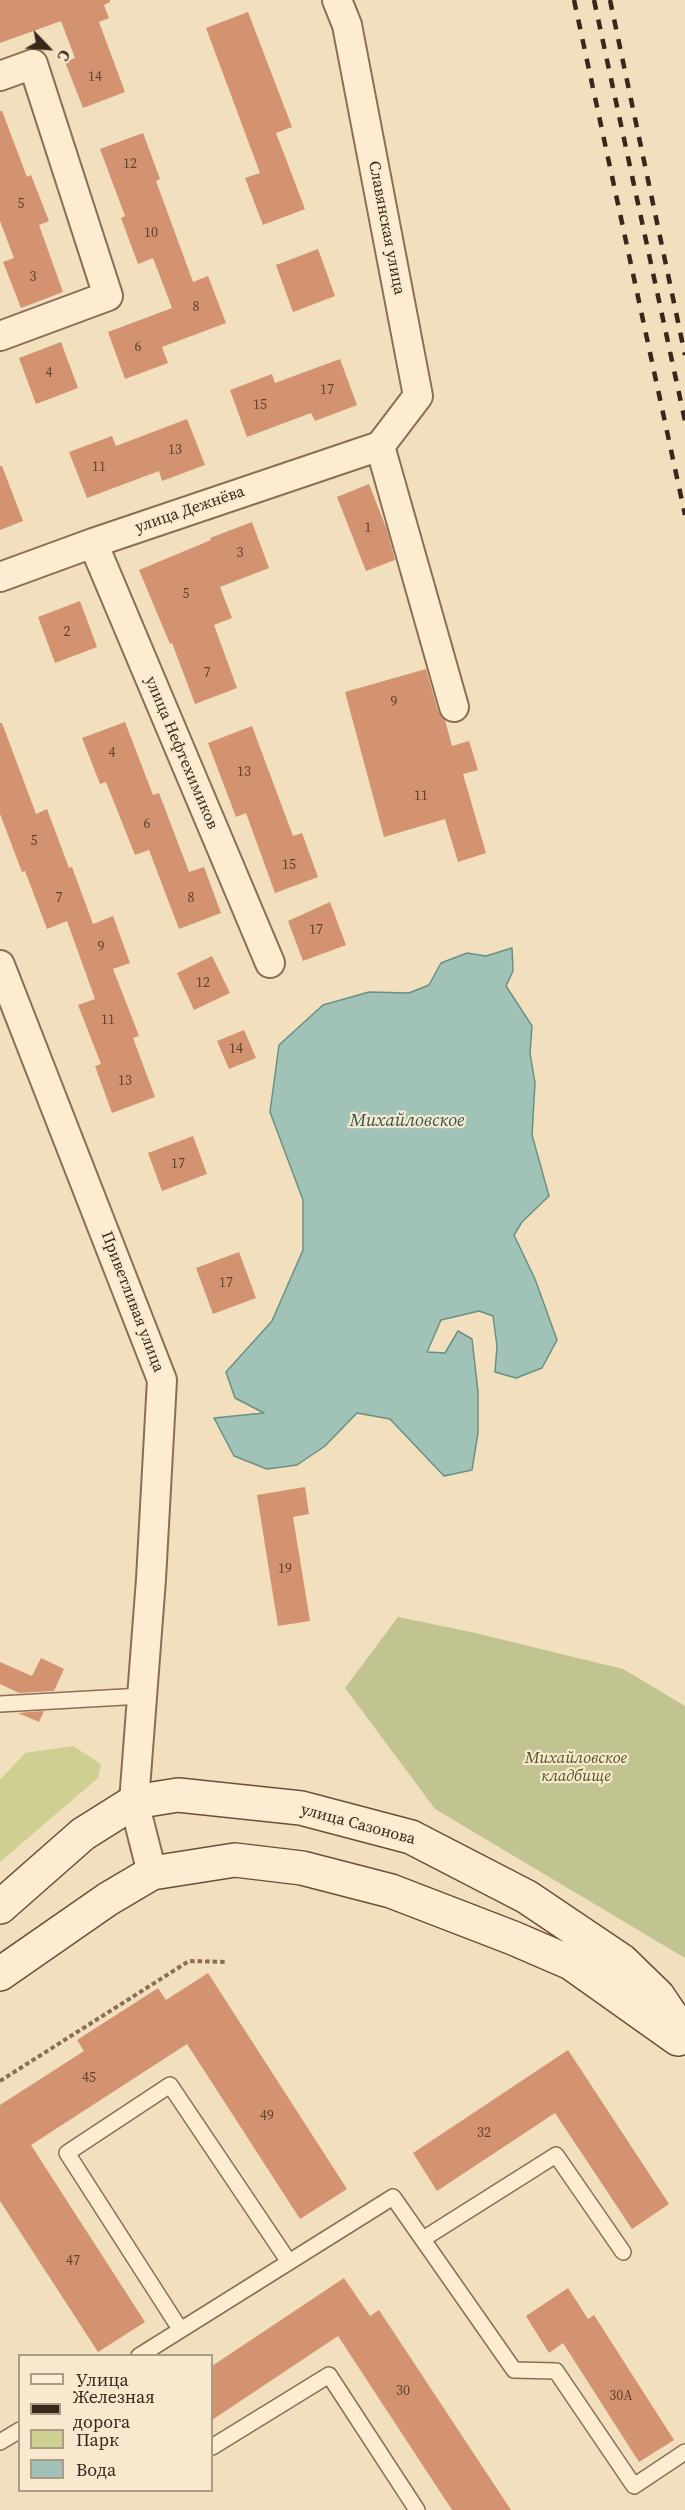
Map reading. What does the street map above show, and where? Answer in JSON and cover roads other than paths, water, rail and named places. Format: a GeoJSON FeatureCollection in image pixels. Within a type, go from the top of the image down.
{"type":"FeatureCollection","features":[{"type":"Feature","properties":{"kind":"main road","name":"улица Сазонова"},"geometry":{"type":"LineString","coordinates":[[0,1907],[83,1833],[134,1802],[178,1795],[301,1808],[411,1837],[527,1897],[622,1962],[658,1996],[685,2036]]}},
{"type":"Feature","properties":{"kind":"main road"},"geometry":{"type":"LineString","coordinates":[[0,1974],[108,1899],[152,1873],[235,1860],[302,1868],[391,1891],[571,1963],[685,2044]]}},
{"type":"Feature","properties":{"kind":"street","name":"Славянская улица"},"geometry":{"type":"LineString","coordinates":[[337,0],[347,25],[418,396],[380,446]]}},
{"type":"Feature","properties":{"kind":"street"},"geometry":{"type":"LineString","coordinates":[[0,76],[33,63],[108,296],[0,336]]}},
{"type":"Feature","properties":{"kind":"street","name":"улица Дежнёва"},"geometry":{"type":"LineString","coordinates":[[0,577],[93,543],[380,446]]}},
{"type":"Feature","properties":{"kind":"street"},"geometry":{"type":"LineString","coordinates":[[380,446],[454,708]]}},
{"type":"Feature","properties":{"kind":"street","name":"улица Нефтехимиков"},"geometry":{"type":"LineString","coordinates":[[93,543],[270,963]]}},
{"type":"Feature","properties":{"kind":"street","name":"Приветливая улица"},"geometry":{"type":"LineString","coordinates":[[0,964],[162,1380],[134,1802],[152,1873]]}},
{"type":"Feature","properties":{"kind":"lane"},"geometry":{"type":"LineString","coordinates":[[0,1704],[142,1696]]}},
{"type":"Feature","properties":{"kind":"lane"},"geometry":{"type":"LineString","coordinates":[[180,2329],[67,2153],[171,2085],[289,2262]]}},
{"type":"Feature","properties":{"kind":"lane"},"geometry":{"type":"LineString","coordinates":[[423,2239],[556,2155],[622,2252]]}},
{"type":"Feature","properties":{"kind":"lane"},"geometry":{"type":"LineString","coordinates":[[141,2354],[393,2197],[514,2370],[556,2371],[634,2486],[685,2452]]}},
{"type":"Feature","properties":{"kind":"lane"},"geometry":{"type":"LineString","coordinates":[[213,2446],[329,2375],[417,2510]]}},
{"type":"Feature","properties":{"kind":"lane"},"geometry":{"type":"LineString","coordinates":[[0,2442],[18,2431]]}},
{"type":"Feature","properties":{"kind":"water","name":"Михайловское"},"geometry":{"type":"Polygon","coordinates":[[[512,948],[513,971],[506,986],[532,1026],[530,1053],[535,1083],[532,1135],[549,1196],[522,1222],[514,1235],[535,1279],[557,1340],[542,1368],[516,1378],[495,1372],[497,1346],[493,1316],[479,1311],[441,1320],[427,1352],[445,1353],[458,1331],[472,1339],[478,1392],[478,1433],[472,1470],[444,1476],[390,1419],[357,1413],[325,1446],[297,1465],[267,1469],[234,1456],[214,1418],[264,1413],[235,1398],[226,1372],[272,1321],[303,1250],[303,1200],[270,1112],[279,1045],[323,1005],[369,992],[409,993],[429,985],[441,963],[467,953],[486,956],[512,948]]]}},
{"type":"Feature","properties":{"kind":"railway"},"geometry":{"type":"LineString","coordinates":[[574,0],[685,515]]}},
{"type":"Feature","properties":{"kind":"railway"},"geometry":{"type":"LineString","coordinates":[[594,0],[685,421]]}},
{"type":"Feature","properties":{"kind":"railway"},"geometry":{"type":"LineString","coordinates":[[610,0],[685,355]]}},
{"type":"Feature","properties":{"kind":"park label","name":"Михайловское кладбище"},"geometry":{"type":"Point","coordinates":[576,1768]}}]}
